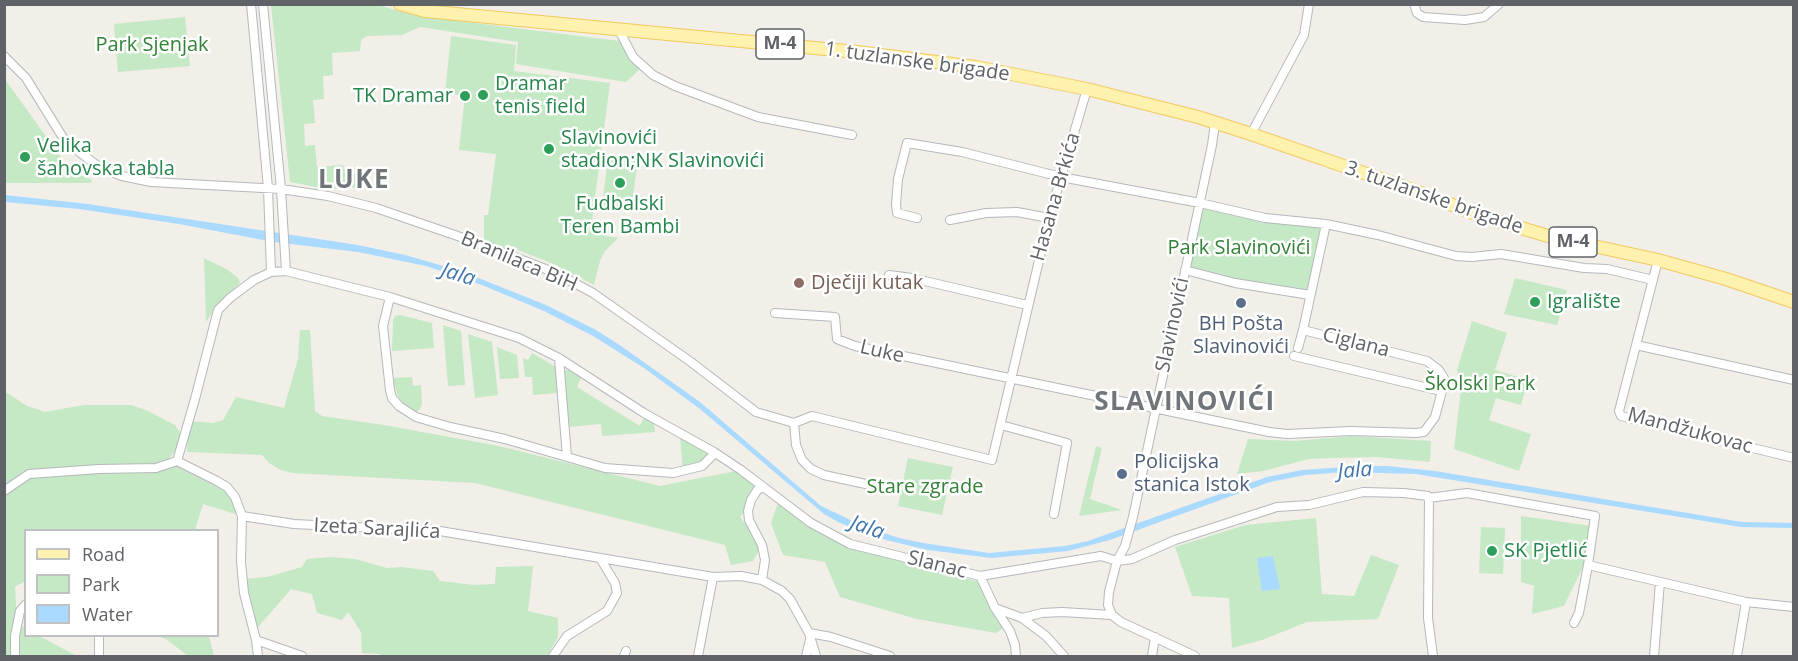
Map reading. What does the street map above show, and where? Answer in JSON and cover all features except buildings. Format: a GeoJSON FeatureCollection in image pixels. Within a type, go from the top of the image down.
{"type":"FeatureCollection","features":[{"type":"Feature","properties":{"kind":"main road","name":"1. tuzlanske brigade"},"geometry":{"type":"LineString","coordinates":[[400,4],[425,11],[868,53],[976,67],[1087,89],[1215,123]]}},
{"type":"Feature","properties":{"kind":"main road","name":"3. tuzlanske brigade"},"geometry":{"type":"LineString","coordinates":[[1215,123],[1419,192],[1481,216],[1537,233],[1658,260],[1726,279],[1794,302]]}},
{"type":"Feature","properties":{"kind":"street"},"geometry":{"type":"LineString","coordinates":[[251,4],[268,188],[271,272]]}},
{"type":"Feature","properties":{"kind":"street"},"geometry":{"type":"LineString","coordinates":[[263,4],[281,189],[286,272]]}},
{"type":"Feature","properties":{"kind":"street"},"geometry":{"type":"LineString","coordinates":[[1251,134],[1304,35],[1309,4]]}},
{"type":"Feature","properties":{"kind":"street"},"geometry":{"type":"LineString","coordinates":[[1414,4],[1417,13],[1423,17],[1465,20],[1484,17],[1499,4]]}},
{"type":"Feature","properties":{"kind":"street"},"geometry":{"type":"LineString","coordinates":[[620,30],[633,57],[653,75],[675,86],[758,117],[852,135]]}},
{"type":"Feature","properties":{"kind":"street","name":"Branilaca BiH"},"geometry":{"type":"LineString","coordinates":[[4,56],[26,78],[65,141],[99,167],[122,176],[151,182],[281,189],[328,196],[376,208],[476,242],[556,273],[593,293],[692,362],[756,412],[794,423],[812,416],[992,460]]}},
{"type":"Feature","properties":{"kind":"street","name":"Hasana Brkića"},"geometry":{"type":"LineString","coordinates":[[992,460],[1009,379],[1049,218],[1087,89]]}},
{"type":"Feature","properties":{"kind":"street","name":"Slavinovići"},"geometry":{"type":"LineString","coordinates":[[1112,615],[1108,605],[1109,592],[1117,561],[1125,546],[1133,517],[1215,123]]}},
{"type":"Feature","properties":{"kind":"street"},"geometry":{"type":"LineString","coordinates":[[917,219],[897,213],[896,205],[898,179],[908,143],[962,153],[1061,177],[1200,203],[1265,218],[1326,224],[1456,256],[1502,254],[1584,268],[1607,269],[1653,280]]}},
{"type":"Feature","properties":{"kind":"street"},"geometry":{"type":"LineString","coordinates":[[950,220],[986,213],[1017,212],[1049,218]]}},
{"type":"Feature","properties":{"kind":"street","name":"Ciglana"},"geometry":{"type":"LineString","coordinates":[[1303,330],[1427,361],[1439,370],[1445,380],[1441,391],[1296,352],[1326,224]]}},
{"type":"Feature","properties":{"kind":"street","name":"Mandžukovac"},"geometry":{"type":"LineString","coordinates":[[1658,260],[1619,411],[1621,416],[1794,458]]}},
{"type":"Feature","properties":{"kind":"street"},"geometry":{"type":"LineString","coordinates":[[1185,270],[1234,283],[1310,294]]}},
{"type":"Feature","properties":{"kind":"street"},"geometry":{"type":"LineString","coordinates":[[177,461],[218,310],[255,280],[271,272],[286,272],[390,297],[519,338],[559,358],[644,413],[714,452],[713,456],[702,466],[673,473],[603,467],[416,417],[403,410],[392,398],[389,386],[383,326],[390,297]]}},
{"type":"Feature","properties":{"kind":"street"},"geometry":{"type":"LineString","coordinates":[[889,275],[912,278],[1027,305]]}},
{"type":"Feature","properties":{"kind":"street","name":"Luke"},"geometry":{"type":"LineString","coordinates":[[775,313],[835,317],[837,339],[855,346],[1009,379]]}},
{"type":"Feature","properties":{"kind":"street"},"geometry":{"type":"LineString","coordinates":[[1636,345],[1794,380]]}},
{"type":"Feature","properties":{"kind":"street"},"geometry":{"type":"LineString","coordinates":[[559,358],[567,457]]}},
{"type":"Feature","properties":{"kind":"street"},"geometry":{"type":"LineString","coordinates":[[1009,379],[1287,434],[1352,431],[1424,432],[1430,427],[1435,417],[1441,391]]}},
{"type":"Feature","properties":{"kind":"street"},"geometry":{"type":"LineString","coordinates":[[794,423],[796,445],[802,460],[811,470],[889,489]]}},
{"type":"Feature","properties":{"kind":"street"},"geometry":{"type":"LineString","coordinates":[[1000,425],[1067,443],[1053,514]]}},
{"type":"Feature","properties":{"kind":"street","name":"Slanac"},"geometry":{"type":"LineString","coordinates":[[714,452],[811,524],[850,544],[980,576],[1101,556],[1117,561]]}},
{"type":"Feature","properties":{"kind":"street"},"geometry":{"type":"LineString","coordinates":[[4,491],[29,474],[156,468],[177,461],[227,487],[235,497],[242,516],[241,562],[244,593],[258,657]]}},
{"type":"Feature","properties":{"kind":"street"},"geometry":{"type":"LineString","coordinates":[[762,580],[765,560],[762,545],[748,520],[748,511],[751,500],[758,489],[764,488]]}},
{"type":"Feature","properties":{"kind":"street"},"geometry":{"type":"LineString","coordinates":[[1117,561],[1132,559],[1175,540],[1277,507],[1309,505],[1363,492],[1404,493],[1429,498],[1467,493],[1595,516],[1580,613],[1574,623]]}},
{"type":"Feature","properties":{"kind":"street"},"geometry":{"type":"LineString","coordinates":[[1429,498],[1428,618],[1433,657]]}},
{"type":"Feature","properties":{"kind":"street","name":"Izeta Sarajlića"},"geometry":{"type":"LineString","coordinates":[[242,516],[294,524],[440,531],[713,576]]}},
{"type":"Feature","properties":{"kind":"street"},"geometry":{"type":"LineString","coordinates":[[553,657],[567,636],[607,611],[617,593],[615,583],[600,558]]}},
{"type":"Feature","properties":{"kind":"street"},"geometry":{"type":"LineString","coordinates":[[1588,564],[1746,602],[1794,607]]}},
{"type":"Feature","properties":{"kind":"street"},"geometry":{"type":"LineString","coordinates":[[698,657],[713,576],[741,576],[762,580],[782,591],[790,599],[809,636],[816,657]]}},
{"type":"Feature","properties":{"kind":"street","name":"Slanac"},"geometry":{"type":"LineString","coordinates":[[980,576],[995,608],[1010,631],[1016,657]]}},
{"type":"Feature","properties":{"kind":"street"},"geometry":{"type":"LineString","coordinates":[[1654,657],[1660,582]]}},
{"type":"Feature","properties":{"kind":"street"},"geometry":{"type":"LineString","coordinates":[[1737,657],[1746,602]]}},
{"type":"Feature","properties":{"kind":"street"},"geometry":{"type":"LineString","coordinates":[[15,657],[17,628],[24,607]]}},
{"type":"Feature","properties":{"kind":"street"},"geometry":{"type":"LineString","coordinates":[[995,608],[1022,618],[1047,636],[1064,657]]}},
{"type":"Feature","properties":{"kind":"street"},"geometry":{"type":"LineString","coordinates":[[1022,618],[1042,613],[1062,612],[1112,615],[1195,657]]}},
{"type":"Feature","properties":{"kind":"street"},"geometry":{"type":"LineString","coordinates":[[806,657],[809,636]]}},
{"type":"Feature","properties":{"kind":"street"},"geometry":{"type":"LineString","coordinates":[[809,636],[831,637],[890,657]]}},
{"type":"Feature","properties":{"kind":"street"},"geometry":{"type":"LineString","coordinates":[[99,637],[99,657]]}},
{"type":"Feature","properties":{"kind":"street"},"geometry":{"type":"LineString","coordinates":[[1152,657],[1155,637]]}},
{"type":"Feature","properties":{"kind":"street"},"geometry":{"type":"LineString","coordinates":[[256,640],[302,657]]}},
{"type":"Feature","properties":{"kind":"green space"},"geometry":{"type":"Polygon","coordinates":[[[271,5],[378,5],[402,12],[459,21],[620,41],[630,50],[642,67],[626,82],[516,64],[518,42],[420,27],[402,35],[367,36],[361,40],[360,51],[332,53],[333,75],[323,76],[324,99],[313,100],[315,123],[304,124],[305,146],[315,145],[317,167],[343,165],[345,173],[355,174],[366,180],[361,187],[327,189],[290,182],[271,5]]]}},
{"type":"Feature","properties":{"kind":"green space","name":"Park Sjenjak"},"geometry":{"type":"Polygon","coordinates":[[[185,17],[190,66],[118,72],[114,24],[185,17]]]}},
{"type":"Feature","properties":{"kind":"green space"},"geometry":{"type":"Polygon","coordinates":[[[451,36],[516,45],[514,71],[610,83],[591,228],[597,229],[597,234],[618,238],[605,251],[594,285],[554,264],[505,245],[505,251],[484,240],[484,215],[488,215],[496,154],[459,150],[465,96],[445,93],[451,36]]]}},
{"type":"Feature","properties":{"kind":"green space"},"geometry":{"type":"Polygon","coordinates":[[[4,78],[63,160],[79,174],[92,180],[91,183],[5,183],[4,78]]]}},
{"type":"Feature","properties":{"kind":"green space","name":"Fudbalski Teren Bambi"},"geometry":{"type":"Polygon","coordinates":[[[608,156],[638,159],[631,211],[602,208],[608,156]]]}},
{"type":"Feature","properties":{"kind":"green space","name":"Park Slavinovići"},"geometry":{"type":"Polygon","coordinates":[[[1200,203],[1326,224],[1310,295],[1185,270],[1200,203]]]}},
{"type":"Feature","properties":{"kind":"green space"},"geometry":{"type":"Polygon","coordinates":[[[204,258],[228,270],[238,278],[240,283],[218,303],[206,322],[204,258]]]}},
{"type":"Feature","properties":{"kind":"green space","name":"Igralište"},"geometry":{"type":"Polygon","coordinates":[[[1515,278],[1567,290],[1557,325],[1504,314],[1515,278]]]}},
{"type":"Feature","properties":{"kind":"green space"},"geometry":{"type":"Polygon","coordinates":[[[400,315],[432,323],[434,348],[392,351],[393,321],[395,316],[400,315]]]}},
{"type":"Feature","properties":{"kind":"green space","name":"Školski Park"},"geometry":{"type":"Polygon","coordinates":[[[1472,321],[1507,333],[1495,370],[1528,380],[1521,405],[1496,398],[1489,420],[1531,434],[1519,471],[1454,449],[1461,389],[1457,370],[1472,321]]]}},
{"type":"Feature","properties":{"kind":"green space"},"geometry":{"type":"Polygon","coordinates":[[[443,325],[461,331],[465,385],[448,386],[443,325]]]}},
{"type":"Feature","properties":{"kind":"green space"},"geometry":{"type":"Polygon","coordinates":[[[300,330],[310,330],[315,411],[322,416],[499,446],[660,486],[741,470],[764,488],[740,517],[762,545],[753,561],[731,565],[725,545],[475,483],[292,473],[269,463],[262,455],[187,452],[188,421],[213,423],[223,420],[236,397],[284,408],[298,359],[300,330]]]}},
{"type":"Feature","properties":{"kind":"green space"},"geometry":{"type":"Polygon","coordinates":[[[468,334],[492,342],[498,395],[475,398],[468,334]]]}},
{"type":"Feature","properties":{"kind":"green space"},"geometry":{"type":"Polygon","coordinates":[[[497,347],[517,355],[519,378],[500,379],[497,347]]]}},
{"type":"Feature","properties":{"kind":"green space"},"geometry":{"type":"Polygon","coordinates":[[[532,353],[556,367],[558,393],[533,395],[532,377],[525,377],[523,358],[528,360],[532,353]]]}},
{"type":"Feature","properties":{"kind":"green space"},"geometry":{"type":"Polygon","coordinates":[[[564,370],[581,378],[577,387],[640,426],[644,417],[654,422],[655,432],[602,436],[601,424],[568,427],[564,370]]]}},
{"type":"Feature","properties":{"kind":"green space"},"geometry":{"type":"Polygon","coordinates":[[[412,377],[413,386],[421,385],[422,404],[415,413],[399,399],[392,378],[412,377]]]}},
{"type":"Feature","properties":{"kind":"green space"},"geometry":{"type":"Polygon","coordinates":[[[4,391],[27,406],[45,412],[84,405],[131,405],[175,425],[180,433],[177,448],[168,460],[177,461],[227,487],[242,516],[203,504],[195,529],[24,529],[24,582],[15,587],[17,623],[24,627],[24,637],[41,637],[77,656],[5,656],[4,391]]]}},
{"type":"Feature","properties":{"kind":"green space"},"geometry":{"type":"Polygon","coordinates":[[[1351,436],[1431,441],[1430,462],[1377,457],[1309,459],[1263,471],[1237,474],[1248,439],[1295,441],[1351,436]]]}},
{"type":"Feature","properties":{"kind":"green space"},"geometry":{"type":"Polygon","coordinates":[[[680,437],[711,452],[703,463],[683,470],[680,437]]]}},
{"type":"Feature","properties":{"kind":"green space"},"geometry":{"type":"Polygon","coordinates":[[[1096,446],[1102,448],[1090,499],[1122,510],[1079,516],[1096,446]]]}},
{"type":"Feature","properties":{"kind":"green space","name":"Stare zgrade"},"geometry":{"type":"Polygon","coordinates":[[[908,458],[953,467],[942,515],[898,506],[908,458]]]}},
{"type":"Feature","properties":{"kind":"green space"},"geometry":{"type":"Polygon","coordinates":[[[779,500],[856,548],[983,583],[1005,627],[996,633],[917,619],[840,597],[825,562],[783,555],[771,523],[779,500]]]}},
{"type":"Feature","properties":{"kind":"green space"},"geometry":{"type":"Polygon","coordinates":[[[1521,516],[1599,527],[1564,606],[1532,614],[1534,586],[1521,582],[1521,516]]]}},
{"type":"Feature","properties":{"kind":"green space"},"geometry":{"type":"Polygon","coordinates":[[[1316,518],[1322,594],[1354,596],[1371,555],[1399,565],[1378,619],[1307,622],[1262,640],[1232,648],[1229,598],[1192,596],[1175,547],[1245,525],[1316,518]]]}},
{"type":"Feature","properties":{"kind":"green space","name":"SK Pjetlić"},"geometry":{"type":"Polygon","coordinates":[[[1481,527],[1505,528],[1503,574],[1479,573],[1481,527]]]}},
{"type":"Feature","properties":{"kind":"green space"},"geometry":{"type":"Polygon","coordinates":[[[330,557],[355,559],[387,568],[402,567],[433,571],[440,581],[474,585],[495,584],[496,567],[533,566],[528,611],[558,618],[558,637],[547,656],[380,656],[380,654],[362,653],[361,632],[348,612],[342,620],[317,613],[312,594],[291,589],[254,632],[243,579],[267,577],[302,567],[307,559],[330,557]]]}},
{"type":"Feature","properties":{"kind":"green space"},"geometry":{"type":"Polygon","coordinates":[[[160,637],[209,637],[214,656],[188,656],[160,637]]]}},
{"type":"Feature","properties":{"kind":"water","name":"Jala"},"geometry":{"type":"Polygon","coordinates":[[[5,195],[88,204],[358,245],[405,255],[461,271],[546,305],[596,330],[621,346],[700,402],[821,506],[859,524],[899,538],[923,543],[989,553],[1065,546],[1088,541],[1267,477],[1302,470],[1360,466],[1435,471],[1742,522],[1793,523],[1793,528],[1741,527],[1416,474],[1346,472],[1305,475],[1270,482],[1110,540],[1068,551],[991,558],[928,550],[886,540],[840,523],[824,514],[700,409],[644,368],[593,336],[544,311],[482,285],[426,266],[358,252],[274,242],[179,224],[79,209],[5,202],[5,195]]]}},
{"type":"Feature","properties":{"kind":"water"},"geometry":{"type":"Polygon","coordinates":[[[1273,556],[1280,589],[1262,591],[1257,558],[1273,556]]]}},
{"type":"Feature","properties":{"kind":"place","name":"Dramar tenis field"},"geometry":{"type":"Point","coordinates":[483,95]}},
{"type":"Feature","properties":{"kind":"place","name":"TK Dramar"},"geometry":{"type":"Point","coordinates":[465,96]}},
{"type":"Feature","properties":{"kind":"place","name":"Slavinovići stadion;NK Slavinovići"},"geometry":{"type":"Point","coordinates":[549,149]}},
{"type":"Feature","properties":{"kind":"place","name":"Velika šahovska tabla"},"geometry":{"type":"Point","coordinates":[25,157]}},
{"type":"Feature","properties":{"kind":"place","name":"Fudbalski Teren Bambi"},"geometry":{"type":"Point","coordinates":[620,183]}},
{"type":"Feature","properties":{"kind":"place","name":"Dječiji kutak"},"geometry":{"type":"Point","coordinates":[799,283]}},
{"type":"Feature","properties":{"kind":"place","name":"Igralište"},"geometry":{"type":"Point","coordinates":[1535,302]}},
{"type":"Feature","properties":{"kind":"place","name":"BH Pošta Slavinovići"},"geometry":{"type":"Point","coordinates":[1241,303]}},
{"type":"Feature","properties":{"kind":"place","name":"Policijska stanica Istok"},"geometry":{"type":"Point","coordinates":[1122,474]}},
{"type":"Feature","properties":{"kind":"place","name":"SK Pjetlić"},"geometry":{"type":"Point","coordinates":[1492,551]}},
{"type":"Feature","properties":{"kind":"district","name":"LUKE"},"geometry":{"type":"Point","coordinates":[354,181]}},
{"type":"Feature","properties":{"kind":"district","name":"SLAVINOVIĆI"},"geometry":{"type":"Point","coordinates":[1185,403]}}]}
